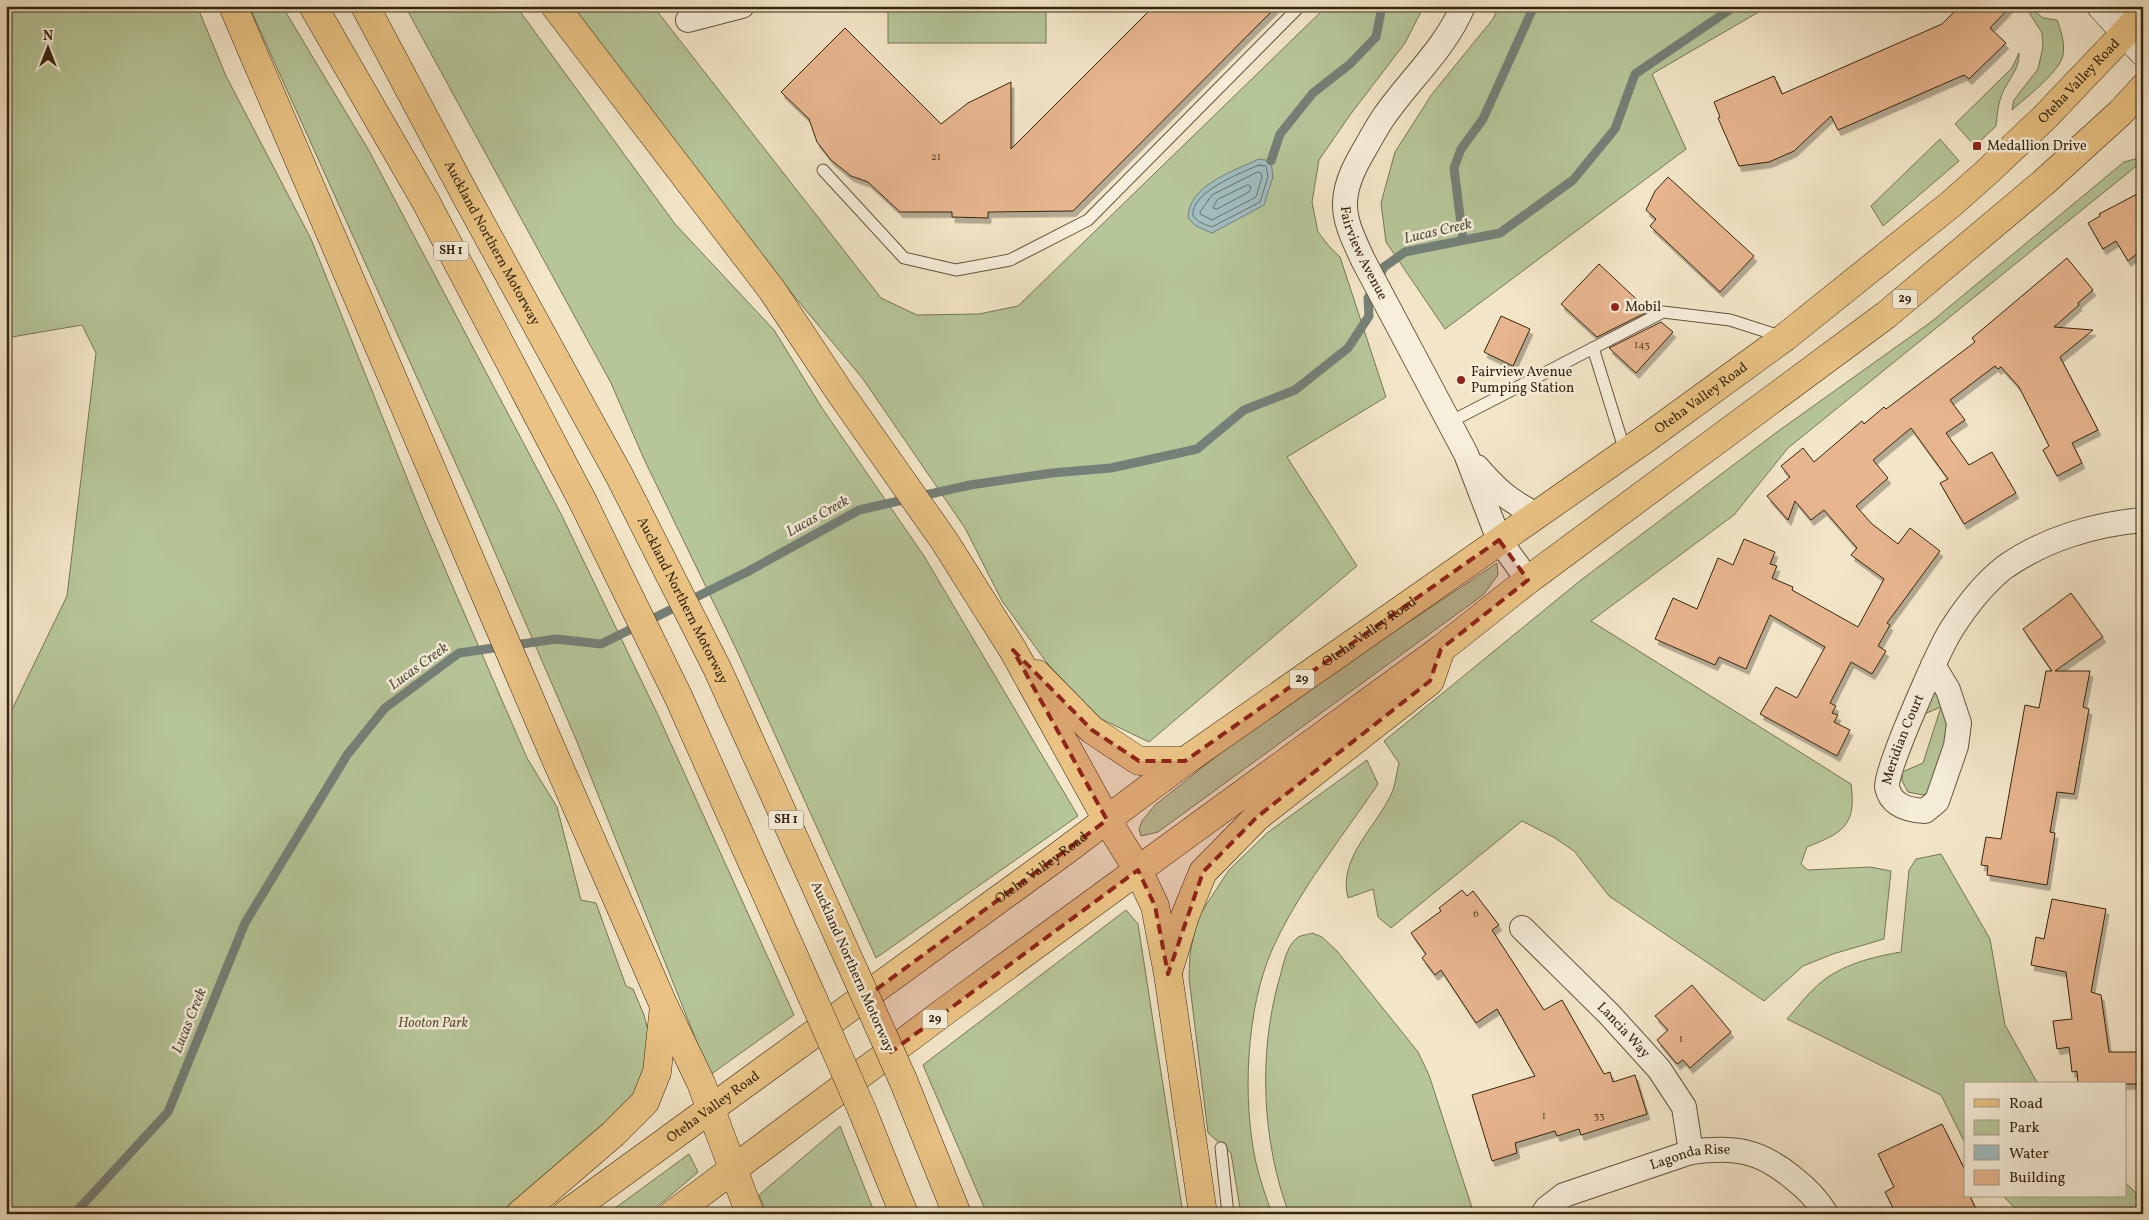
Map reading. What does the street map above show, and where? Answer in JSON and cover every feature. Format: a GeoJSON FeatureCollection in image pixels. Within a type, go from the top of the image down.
{"type":"FeatureCollection","features":[{"type":"Feature","properties":{"kind":"main road"},"geometry":{"type":"LineString","coordinates":[[233,6],[551,748],[711,1110],[750,1214]]}},
{"type":"Feature","properties":{"kind":"main road","name":"SH 1"},"geometry":{"type":"LineString","coordinates":[[312,6],[426,202],[582,500],[678,696],[862,1110],[904,1214]]}},
{"type":"Feature","properties":{"kind":"main road","name":"Auckland Northern Motorway"},"geometry":{"type":"LineString","coordinates":[[365,6],[467,198],[619,475],[717,668],[903,1080],[957,1214]]}},
{"type":"Feature","properties":{"kind":"main road"},"geometry":{"type":"LineString","coordinates":[[555,6],[772,290],[945,542],[1013,650],[1107,820],[1138,870],[1155,906],[1168,974],[1203,1214]]}},
{"type":"Feature","properties":{"kind":"main road","name":"Oteha Valley Road"},"geometry":{"type":"LineString","coordinates":[[566,1214],[711,1110],[1185,761],[1648,437],[1784,338],[1951,204],[2137,33]]}},
{"type":"Feature","properties":{"kind":"main road","name":"29"},"geometry":{"type":"LineString","coordinates":[[673,1214],[1138,870],[1441,649],[1528,580],[1886,315],[2043,183],[2120,113],[2143,88]]}},
{"type":"Feature","properties":{"kind":"main road"},"geometry":{"type":"LineString","coordinates":[[1168,974],[1185,916],[1203,872],[1256,817],[1430,681],[1441,649]]}},
{"type":"Feature","properties":{"kind":"main road"},"geometry":{"type":"LineString","coordinates":[[1013,650],[1092,730],[1140,762],[1185,761]]}},
{"type":"Feature","properties":{"kind":"main road"},"geometry":{"type":"LineString","coordinates":[[520,1214],[613,1134],[645,1102],[657,1072],[664,1006]]}},
{"type":"Feature","properties":{"kind":"street"},"geometry":{"type":"LineString","coordinates":[[688,20],[742,6]]}},
{"type":"Feature","properties":{"kind":"street","name":"Fairview Avenue"},"geometry":{"type":"LineString","coordinates":[[1463,6],[1456,23],[1383,118],[1352,173],[1348,188],[1346,210],[1352,234],[1363,260],[1466,454],[1499,540],[1528,580]]}},
{"type":"Feature","properties":{"kind":"street"},"geometry":{"type":"LineString","coordinates":[[2101,6],[2137,33]]}},
{"type":"Feature","properties":{"kind":"street","name":"Fairview Avenue"},"geometry":{"type":"LineString","coordinates":[[1466,454],[1493,486],[1513,503],[1537,515]]}},
{"type":"Feature","properties":{"kind":"street","name":"Meridian Court"},"geometry":{"type":"LineString","coordinates":[[1933,665],[1948,690],[1959,723],[1956,746],[1937,801],[1924,811],[1907,810],[1893,801],[1886,786],[1892,765],[1933,665],[1951,630],[1974,597],[2004,568],[2048,542],[2114,522],[2143,520]]}},
{"type":"Feature","properties":{"kind":"street","name":"Lancia Way"},"geometry":{"type":"LineString","coordinates":[[1522,928],[1609,1014],[1659,1069],[1684,1107],[1692,1152]]}},
{"type":"Feature","properties":{"kind":"street","name":"Lagonda Rise"},"geometry":{"type":"LineString","coordinates":[[1543,1214],[1547,1208],[1564,1195],[1692,1152],[1712,1149],[1738,1150],[1766,1158],[1804,1186],[1826,1214]]}},
{"type":"Feature","properties":{"kind":"lane"},"geometry":{"type":"LineString","coordinates":[[823,170],[904,258],[956,270],[1010,260],[1088,220],[1300,6]]}},
{"type":"Feature","properties":{"kind":"lane"},"geometry":{"type":"LineString","coordinates":[[1450,422],[1663,312],[1730,320],[1784,338]]}},
{"type":"Feature","properties":{"kind":"lane"},"geometry":{"type":"LineString","coordinates":[[1593,348],[1625,452]]}},
{"type":"Feature","properties":{"kind":"lane"},"geometry":{"type":"LineString","coordinates":[[1221,1148],[1228,1214]]}},
{"type":"Feature","properties":{"kind":"highlighted area"},"geometry":{"type":"Polygon","coordinates":[[[1499,540],[1528,580],[1441,649],[1430,681],[1257,817],[1203,872],[1168,974],[1155,906],[1138,870],[891,1052],[866,997],[1107,820],[1013,650],[1092,730],[1139,761],[1185,761],[1499,540]]]}},
{"type":"Feature","properties":{"kind":"green space","name":"Hooton Park"},"geometry":{"type":"Polygon","coordinates":[[[6,6],[197,6],[226,76],[311,239],[423,518],[527,758],[557,807],[581,900],[596,903],[626,986],[633,989],[644,1015],[651,1042],[643,1087],[510,1214],[6,1214],[6,722],[67,596],[96,353],[82,325],[6,338],[6,6]]]}},
{"type":"Feature","properties":{"kind":"green space"},"geometry":{"type":"Polygon","coordinates":[[[249,6],[282,6],[368,149],[561,514],[657,713],[794,1015],[710,1075],[575,737],[471,497],[249,6]]]}},
{"type":"Feature","properties":{"kind":"green space"},"geometry":{"type":"Polygon","coordinates":[[[405,6],[516,6],[675,224],[774,330],[822,408],[924,556],[1078,816],[876,958],[738,653],[644,459],[611,383],[405,6]]]}},
{"type":"Feature","properties":{"kind":"green space"},"geometry":{"type":"Polygon","coordinates":[[[571,6],[653,6],[881,298],[917,315],[979,314],[1018,306],[1327,6],[1424,6],[1405,43],[1350,115],[1319,160],[1312,202],[1318,232],[1340,257],[1386,397],[1287,457],[1357,566],[1149,742],[1095,716],[1047,663],[1002,601],[965,528],[863,379],[794,296],[571,6]]]}},
{"type":"Feature","properties":{"kind":"green space"},"geometry":{"type":"Polygon","coordinates":[[[888,6],[1046,6],[1046,43],[888,43],[888,6]]]}},
{"type":"Feature","properties":{"kind":"green space"},"geometry":{"type":"Polygon","coordinates":[[[1499,6],[1769,6],[1652,74],[1686,149],[1445,329],[1386,242],[1381,203],[1395,152],[1432,94],[1493,19],[1499,6]]]}},
{"type":"Feature","properties":{"kind":"green space"},"geometry":{"type":"Polygon","coordinates":[[[2025,6],[2028,6],[2043,18],[2057,20],[2063,41],[2063,55],[2056,69],[2049,77],[2012,110],[2014,100],[2038,69],[2043,47],[2042,33],[2025,6]]]}},
{"type":"Feature","properties":{"kind":"green space"},"geometry":{"type":"Polygon","coordinates":[[[2019,53],[2016,69],[2001,98],[1996,126],[1975,146],[1955,124],[2012,68],[2019,53]]]}},
{"type":"Feature","properties":{"kind":"green space"},"geometry":{"type":"Polygon","coordinates":[[[1940,139],[1959,161],[1883,226],[1871,206],[1940,139]]]}},
{"type":"Feature","properties":{"kind":"green space"},"geometry":{"type":"Polygon","coordinates":[[[2143,157],[2143,163],[2140,163],[1788,448],[1734,515],[1591,621],[1851,784],[1852,810],[1849,819],[1838,832],[1807,847],[1801,864],[1808,870],[1870,867],[1891,871],[1884,939],[1833,954],[1803,966],[1764,1001],[1609,896],[1574,851],[1555,838],[1522,821],[1391,928],[1378,917],[1373,889],[1348,898],[1346,883],[1348,869],[1361,842],[1387,803],[1395,783],[1399,763],[1384,741],[1581,580],[1777,432],[1931,322],[2124,162],[2143,157]]]}},
{"type":"Feature","properties":{"kind":"green space"},"geometry":{"type":"Polygon","coordinates":[[[1497,563],[1498,575],[1483,595],[1158,832],[1141,836],[1139,829],[1142,821],[1155,805],[1262,720],[1497,563]]]}},
{"type":"Feature","properties":{"kind":"green space"},"geometry":{"type":"Polygon","coordinates":[[[1940,690],[1951,725],[1929,793],[1923,795],[1908,792],[1902,781],[1902,772],[1923,763],[1941,707],[1922,715],[1933,691],[1940,690]]]}},
{"type":"Feature","properties":{"kind":"green space"},"geometry":{"type":"Polygon","coordinates":[[[1367,760],[1378,784],[1294,907],[1272,950],[1263,974],[1252,1027],[1249,1055],[1249,1111],[1256,1163],[1272,1214],[1241,1214],[1231,1153],[1208,1133],[1189,978],[1190,953],[1198,917],[1229,870],[1267,833],[1367,760]]]}},
{"type":"Feature","properties":{"kind":"green space"},"geometry":{"type":"Polygon","coordinates":[[[1941,854],[1990,939],[2005,1025],[2037,1082],[1964,1082],[1964,1141],[1941,1095],[1787,1019],[1815,988],[1838,971],[1869,959],[1901,952],[1909,870],[1916,859],[1941,854]]]}},
{"type":"Feature","properties":{"kind":"green space"},"geometry":{"type":"Polygon","coordinates":[[[1126,910],[1138,924],[1183,1214],[987,1214],[923,1065],[1126,910]]]}},
{"type":"Feature","properties":{"kind":"green space"},"geometry":{"type":"Polygon","coordinates":[[[1312,933],[1322,937],[1337,951],[1418,1052],[1429,1075],[1474,1214],[1289,1214],[1280,1186],[1268,1128],[1266,1068],[1268,1038],[1272,1009],[1290,946],[1300,936],[1312,933]]]}},
{"type":"Feature","properties":{"kind":"green space"},"geometry":{"type":"Polygon","coordinates":[[[840,1126],[875,1214],[767,1214],[759,1195],[840,1126]]]}},
{"type":"Feature","properties":{"kind":"green space"},"geometry":{"type":"Polygon","coordinates":[[[689,1154],[698,1172],[649,1214],[607,1214],[689,1154]]]}},
{"type":"Feature","properties":{"kind":"green space"},"geometry":{"type":"Polygon","coordinates":[[[2126,1183],[2143,1200],[2143,1214],[2025,1214],[2015,1208],[2005,1198],[2126,1198],[2126,1183]]]}},
{"type":"Feature","properties":{"kind":"water"},"geometry":{"type":"Polygon","coordinates":[[[1259,159],[1271,161],[1273,177],[1264,205],[1212,233],[1196,226],[1188,218],[1190,206],[1204,188],[1226,174],[1259,159]]]}},
{"type":"Feature","properties":{"kind":"building"},"geometry":{"type":"Polygon","coordinates":[[[1154,6],[1277,6],[1073,211],[988,212],[988,218],[952,217],[952,212],[900,212],[868,182],[851,176],[831,160],[817,142],[809,119],[781,92],[845,28],[941,124],[968,103],[1011,82],[1011,149],[1154,6]]]}},
{"type":"Feature","properties":{"kind":"building"},"geometry":{"type":"Polygon","coordinates":[[[1960,6],[2011,6],[1990,28],[2006,43],[1969,79],[1964,75],[1838,130],[1831,116],[1794,151],[1769,162],[1739,166],[1718,118],[1720,117],[1714,102],[1774,76],[1782,94],[1942,24],[1960,6]]]}},
{"type":"Feature","properties":{"kind":"building"},"geometry":{"type":"Polygon","coordinates":[[[1668,177],[1754,256],[1720,292],[1650,226],[1656,219],[1646,210],[1655,191],[1668,177]]]}},
{"type":"Feature","properties":{"kind":"building"},"geometry":{"type":"Polygon","coordinates":[[[2143,191],[2143,249],[2128,261],[2116,241],[2103,249],[2088,223],[2100,216],[2099,214],[2143,191]]]}},
{"type":"Feature","properties":{"kind":"building"},"geometry":{"type":"Polygon","coordinates":[[[2067,258],[2093,290],[2054,327],[2093,330],[2060,357],[2098,430],[2072,443],[2082,463],[2057,476],[2043,450],[2049,446],[2019,387],[2001,367],[1998,369],[1995,366],[1950,400],[1965,420],[1946,433],[1969,465],[1992,452],[2016,493],[1964,524],[1940,483],[1948,479],[1911,428],[1873,460],[1888,478],[1856,506],[1872,524],[1898,544],[1910,528],[1940,551],[1887,623],[1890,625],[1878,646],[1886,651],[1872,674],[1851,662],[1830,703],[1836,706],[1832,713],[1838,715],[1834,722],[1850,730],[1837,756],[1760,714],[1776,687],[1797,698],[1825,647],[1770,615],[1746,669],[1719,657],[1715,665],[1655,639],[1673,598],[1697,609],[1718,558],[1733,565],[1744,539],[1775,552],[1770,564],[1777,566],[1772,578],[1793,587],[1792,590],[1858,627],[1884,579],[1851,555],[1857,548],[1824,510],[1811,520],[1795,501],[1788,520],[1767,496],[1790,477],[1781,466],[1803,448],[1814,462],[1862,421],[1864,424],[1884,407],[1886,409],[1975,342],[1972,338],[2067,258]]]}},
{"type":"Feature","properties":{"kind":"building"},"geometry":{"type":"Polygon","coordinates":[[[1599,264],[1649,311],[1597,337],[1561,304],[1599,264]]]}},
{"type":"Feature","properties":{"kind":"building"},"geometry":{"type":"Polygon","coordinates":[[[1501,316],[1530,329],[1513,366],[1484,352],[1501,316]]]}},
{"type":"Feature","properties":{"kind":"building"},"geometry":{"type":"Polygon","coordinates":[[[1661,322],[1673,332],[1636,373],[1609,348],[1661,322]]]}},
{"type":"Feature","properties":{"kind":"building"},"geometry":{"type":"Polygon","coordinates":[[[2071,593],[2103,637],[2055,671],[2090,671],[2083,707],[2089,709],[2074,794],[2057,792],[2050,832],[2055,833],[2047,885],[1987,875],[1988,866],[1981,865],[1986,837],[2001,839],[2025,705],[2039,708],[2046,671],[2052,671],[2023,629],[2071,593]]]}},
{"type":"Feature","properties":{"kind":"building"},"geometry":{"type":"Polygon","coordinates":[[[1462,890],[1467,896],[1473,891],[1499,925],[1492,930],[1544,1010],[1562,1000],[1604,1074],[1610,1072],[1613,1082],[1635,1075],[1647,1114],[1581,1135],[1579,1129],[1557,1136],[1555,1131],[1515,1143],[1517,1153],[1492,1161],[1472,1095],[1535,1076],[1497,1009],[1476,1023],[1441,970],[1435,975],[1422,958],[1426,954],[1411,933],[1441,911],[1439,908],[1462,890]]]}},
{"type":"Feature","properties":{"kind":"building"},"geometry":{"type":"Polygon","coordinates":[[[2052,899],[2106,909],[2091,992],[2101,995],[2109,1052],[2143,1052],[2143,1084],[2078,1082],[2077,1071],[2072,1072],[2069,1047],[2057,1049],[2053,1021],[2072,1019],[2066,972],[2031,965],[2036,937],[2044,939],[2052,899]]]}},
{"type":"Feature","properties":{"kind":"building"},"geometry":{"type":"Polygon","coordinates":[[[1692,985],[1731,1032],[1690,1068],[1683,1060],[1677,1064],[1657,1040],[1668,1030],[1655,1016],[1692,985]]]}},
{"type":"Feature","properties":{"kind":"building"},"geometry":{"type":"Polygon","coordinates":[[[1942,1124],[1964,1168],[1964,1198],[1971,1198],[1978,1214],[1896,1214],[1885,1192],[1894,1187],[1878,1154],[1942,1124]]]}},
{"type":"Feature","properties":{"kind":"waterway"},"geometry":{"type":"LineString","coordinates":[[1271,161],[1280,134],[1313,93],[1350,64],[1376,37],[1382,6]]}},
{"type":"Feature","properties":{"kind":"waterway"},"geometry":{"type":"LineString","coordinates":[[1463,240],[1454,168],[1461,149],[1483,119],[1534,6]]}},
{"type":"Feature","properties":{"kind":"waterway","name":"Lucas Creek"},"geometry":{"type":"LineString","coordinates":[[74,1214],[168,1112],[245,923],[347,755],[385,708],[459,653],[556,639],[601,644],[747,572],[859,510],[970,485],[1052,473],[1111,468],[1197,449],[1244,410],[1295,390],[1348,348],[1369,316],[1368,298],[1384,267],[1405,252],[1500,233],[1573,180],[1615,129],[1635,74],[1735,6]]}},
{"type":"Feature","properties":{"kind":"place","name":"Medallion Drive"},"geometry":{"type":"Point","coordinates":[1977,146]}},
{"type":"Feature","properties":{"kind":"place","name":"Mobil"},"geometry":{"type":"Point","coordinates":[1615,307]}},
{"type":"Feature","properties":{"kind":"place","name":"Fairview Avenue Pumping Station"},"geometry":{"type":"Point","coordinates":[1461,380]}}]}
